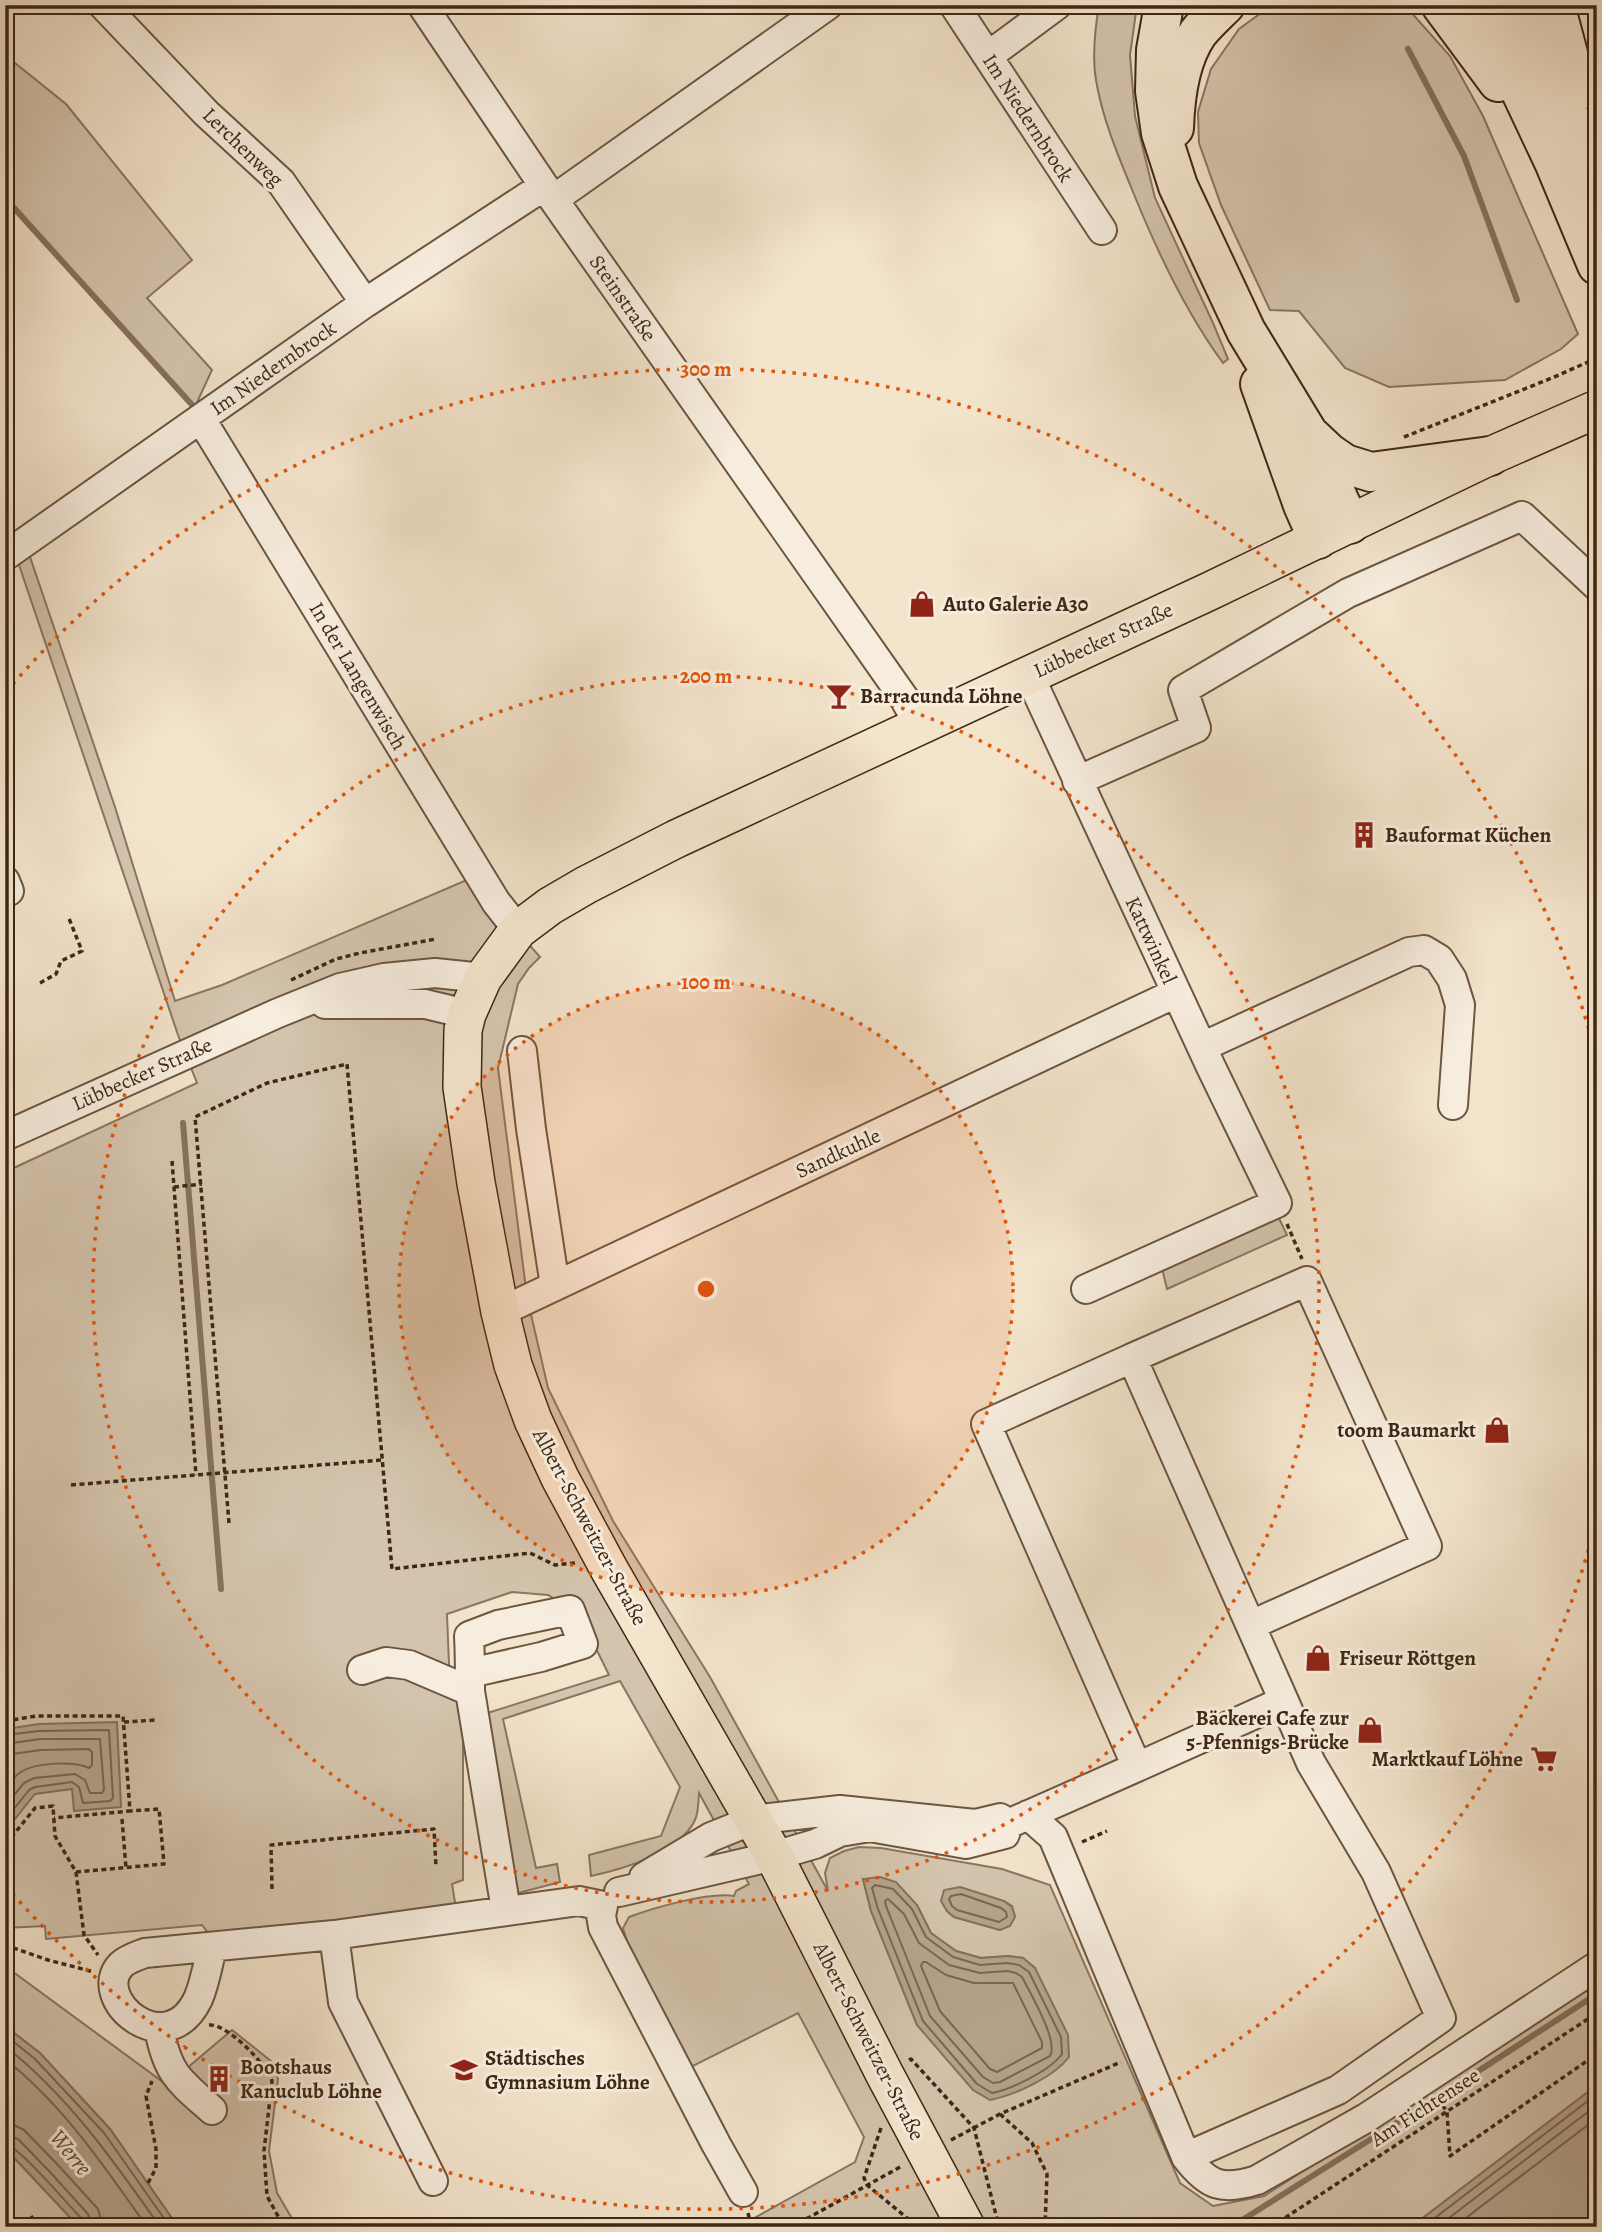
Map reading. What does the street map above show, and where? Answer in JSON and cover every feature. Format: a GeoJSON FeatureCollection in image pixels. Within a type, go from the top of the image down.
{"type":"FeatureCollection","features":[{"type":"Feature","properties":{"kind":"highway"},"geometry":{"type":"LineString","coordinates":[[1164,5],[1156,51],[1155,91],[1161,133],[1178,186],[1246,331],[1308,433],[1345,464],[1371,472],[1490,456]]}},
{"type":"Feature","properties":{"kind":"highway"},"geometry":{"type":"LineString","coordinates":[[1178,186],[1174,146],[1175,104],[1186,60],[1198,34],[1225,5]]}},
{"type":"Feature","properties":{"kind":"highway"},"geometry":{"type":"LineString","coordinates":[[1441,5],[1554,162]]}},
{"type":"Feature","properties":{"kind":"highway"},"geometry":{"type":"LineString","coordinates":[[1480,5],[1554,162],[1597,265]]}},
{"type":"Feature","properties":{"kind":"highway"},"geometry":{"type":"LineString","coordinates":[[1518,5],[1597,177]]}},
{"type":"Feature","properties":{"kind":"highway"},"geometry":{"type":"LineString","coordinates":[[1555,5],[1597,164]]}},
{"type":"Feature","properties":{"kind":"highway"},"geometry":{"type":"LineString","coordinates":[[1246,331],[1262,392],[1303,505],[1334,531]]}},
{"type":"Feature","properties":{"kind":"highway"},"geometry":{"type":"LineString","coordinates":[[1308,433],[1334,531]]}},
{"type":"Feature","properties":{"kind":"main road","name":"Lübbecker Straße"},"geometry":{"type":"LineString","coordinates":[[461,1087],[463,1030],[483,978],[518,930],[550,906],[653,851],[1490,456],[1597,410]]}},
{"type":"Feature","properties":{"kind":"main road","name":"Albert-Schweitzer-Straße"},"geometry":{"type":"LineString","coordinates":[[461,1087],[500,1312],[513,1365],[533,1420],[560,1478],[609,1569],[774,1856],[966,2227]]}},
{"type":"Feature","properties":{"kind":"street","name":"Lerchenweg"},"geometry":{"type":"LineString","coordinates":[[103,5],[206,113],[281,182],[365,303]]}},
{"type":"Feature","properties":{"kind":"street","name":"Steinstraße"},"geometry":{"type":"LineString","coordinates":[[422,5],[549,193],[904,698],[920,726]]}},
{"type":"Feature","properties":{"kind":"street","name":"Im Niedernbrock"},"geometry":{"type":"LineString","coordinates":[[5,555],[365,303],[549,193],[797,14],[828,5]]}},
{"type":"Feature","properties":{"kind":"street","name":"Im Niedernbrock"},"geometry":{"type":"LineString","coordinates":[[954,5],[1102,230]]}},
{"type":"Feature","properties":{"kind":"street"},"geometry":{"type":"LineString","coordinates":[[988,56],[1057,5]]}},
{"type":"Feature","properties":{"kind":"street","name":"In der Langenwisch"},"geometry":{"type":"LineString","coordinates":[[201,419],[496,902],[518,930]]}},
{"type":"Feature","properties":{"kind":"street"},"geometry":{"type":"LineString","coordinates":[[1077,781],[1196,728],[1183,690],[1348,593],[1522,516],[1597,586]]}},
{"type":"Feature","properties":{"kind":"street","name":"Kattwinkel"},"geometry":{"type":"LineString","coordinates":[[1029,675],[1202,1047],[1278,1203]]}},
{"type":"Feature","properties":{"kind":"street"},"geometry":{"type":"LineString","coordinates":[[1202,1047],[1409,952],[1424,950],[1439,960],[1452,979],[1460,1005],[1453,1105]]}},
{"type":"Feature","properties":{"kind":"street","name":"Lübbecker Straße"},"geometry":{"type":"LineString","coordinates":[[5,1136],[278,1013],[340,988],[384,978],[436,973],[483,978]]}},
{"type":"Feature","properties":{"kind":"street","name":"Sandkuhle"},"geometry":{"type":"LineString","coordinates":[[500,1312],[1177,993]]}},
{"type":"Feature","properties":{"kind":"street","name":"Lübbecker Straße"},"geometry":{"type":"LineString","coordinates":[[278,1013],[331,1003],[425,1004],[467,1014]]}},
{"type":"Feature","properties":{"kind":"street"},"geometry":{"type":"LineString","coordinates":[[522,1051],[555,1286]]}},
{"type":"Feature","properties":{"kind":"street"},"geometry":{"type":"LineString","coordinates":[[1086,1289],[1278,1203]]}},
{"type":"Feature","properties":{"kind":"street"},"geometry":{"type":"LineString","coordinates":[[1137,1767],[986,1424],[1307,1282],[1427,1546],[1251,1625]]}},
{"type":"Feature","properties":{"kind":"street"},"geometry":{"type":"LineString","coordinates":[[1132,1358],[1311,1763],[1376,1872],[1441,2018],[1338,2090],[1185,2157]]}},
{"type":"Feature","properties":{"kind":"street"},"geometry":{"type":"LineString","coordinates":[[362,1670],[386,1662],[409,1665],[470,1682],[506,1910]]}},
{"type":"Feature","properties":{"kind":"street"},"geometry":{"type":"LineString","coordinates":[[212,1947],[197,2000],[183,2019],[159,2029],[139,2022],[125,2012],[114,1990],[114,1977],[121,1965],[145,1953],[334,1934],[506,1910],[611,1899],[774,1856],[815,1844],[841,1832],[870,1827],[966,1844],[1005,1834],[1018,1820],[1284,1701]]}},
{"type":"Feature","properties":{"kind":"street"},"geometry":{"type":"LineString","coordinates":[[743,2192],[603,1927],[601,1915],[611,1899],[711,1838],[753,1820],[840,1810],[975,1824],[1000,1818],[1018,1820],[1053,1838],[1185,2157],[1198,2174],[1214,2185],[1238,2186],[1257,2180],[1366,2118],[1597,1966]]}},
{"type":"Feature","properties":{"kind":"street"},"geometry":{"type":"LineString","coordinates":[[334,1934],[343,2001],[433,2181]]}},
{"type":"Feature","properties":{"kind":"street"},"geometry":{"type":"LineString","coordinates":[[159,2029],[159,2068],[177,2078],[212,2110]]}},
{"type":"Feature","properties":{"kind":"path"},"geometry":{"type":"LineString","coordinates":[[1397,440],[1597,358]]}},
{"type":"Feature","properties":{"kind":"path"},"geometry":{"type":"LineString","coordinates":[[40,983],[56,974],[61,961],[82,951],[68,916]]}},
{"type":"Feature","properties":{"kind":"path"},"geometry":{"type":"LineString","coordinates":[[229,1523],[195,1116],[267,1083],[347,1064],[392,1569],[530,1553],[555,1566],[581,1562]]}},
{"type":"Feature","properties":{"kind":"path"},"geometry":{"type":"LineString","coordinates":[[172,1161],[196,1475]]}},
{"type":"Feature","properties":{"kind":"path"},"geometry":{"type":"LineString","coordinates":[[176,1186],[202,1184]]}},
{"type":"Feature","properties":{"kind":"path"},"geometry":{"type":"LineString","coordinates":[[1278,1203],[1300,1252],[1307,1282]]}},
{"type":"Feature","properties":{"kind":"path"},"geometry":{"type":"LineString","coordinates":[[71,1485],[382,1460]]}},
{"type":"Feature","properties":{"kind":"path"},"geometry":{"type":"LineString","coordinates":[[5,1721],[37,1716],[123,1716],[130,1811]]}},
{"type":"Feature","properties":{"kind":"path"},"geometry":{"type":"LineString","coordinates":[[124,1722],[156,1720]]}},
{"type":"Feature","properties":{"kind":"path"},"geometry":{"type":"LineString","coordinates":[[5,1835],[10,1839],[35,1808],[53,1806],[55,1836],[76,1872],[84,1936],[114,1977]]}},
{"type":"Feature","properties":{"kind":"path"},"geometry":{"type":"LineString","coordinates":[[54,1818],[159,1810],[164,1864],[76,1872]]}},
{"type":"Feature","properties":{"kind":"path"},"geometry":{"type":"LineString","coordinates":[[122,1819],[126,1868]]}},
{"type":"Feature","properties":{"kind":"path"},"geometry":{"type":"LineString","coordinates":[[272,1889],[271,1845],[434,1829],[436,1867]]}},
{"type":"Feature","properties":{"kind":"path"},"geometry":{"type":"LineString","coordinates":[[1073,1845],[1107,1831]]}},
{"type":"Feature","properties":{"kind":"path"},"geometry":{"type":"LineString","coordinates":[[5,1945],[48,1960],[114,1977]]}},
{"type":"Feature","properties":{"kind":"path","name":"Am Fichtensee"},"geometry":{"type":"LineString","coordinates":[[1271,2227],[1597,2013]]}},
{"type":"Feature","properties":{"kind":"path"},"geometry":{"type":"LineString","coordinates":[[229,2032],[269,2071],[272,2081],[264,2151],[267,2196],[284,2227]]}},
{"type":"Feature","properties":{"kind":"path"},"geometry":{"type":"LineString","coordinates":[[1447,2112],[1450,2157],[1597,2053]]}},
{"type":"Feature","properties":{"kind":"path"},"geometry":{"type":"LineString","coordinates":[[884,2073],[911,2059],[974,2128],[999,2227]]}},
{"type":"Feature","properties":{"kind":"path"},"geometry":{"type":"LineString","coordinates":[[951,2140],[1000,2114],[1122,2062]]}},
{"type":"Feature","properties":{"kind":"path"},"geometry":{"type":"LineString","coordinates":[[148,2183],[156,2168],[156,2149],[146,2096],[159,2068]]}},
{"type":"Feature","properties":{"kind":"path"},"geometry":{"type":"LineString","coordinates":[[1000,2114],[1032,2143],[1048,2174],[1045,2227]]}},
{"type":"Feature","properties":{"kind":"path"},"geometry":{"type":"LineString","coordinates":[[884,2119],[864,2178],[867,2185],[918,2227]]}},
{"type":"Feature","properties":{"kind":"path"},"geometry":{"type":"LineString","coordinates":[[743,2192],[750,2226],[808,2218],[904,2165]]}},
{"type":"Feature","properties":{"kind":"path"},"geometry":{"type":"LineString","coordinates":[[31,2216],[38,2227]]}},
{"type":"Feature","properties":{"kind":"shaded area"},"geometry":{"type":"Polygon","coordinates":[[[1099,5],[1137,5],[1130,55],[1135,116],[1155,198],[1228,359],[1223,363],[1171,278],[1110,135],[1095,71],[1094,43],[1099,5]]]}},
{"type":"Feature","properties":{"kind":"shaded area"},"geometry":{"type":"Polygon","coordinates":[[[1272,5],[1398,5],[1410,11],[1450,56],[1483,116],[1578,334],[1561,349],[1505,380],[1389,387],[1345,368],[1299,311],[1270,310],[1221,205],[1199,143],[1198,112],[1211,69],[1239,29],[1272,5]]]}},
{"type":"Feature","properties":{"kind":"shaded area"},"geometry":{"type":"Polygon","coordinates":[[[5,55],[66,104],[192,260],[147,298],[212,370],[194,409],[5,200],[5,55]]]}},
{"type":"Feature","properties":{"kind":"shaded area"},"geometry":{"type":"Polygon","coordinates":[[[28,551],[115,807],[175,1001],[222,985],[476,876],[491,901],[540,957],[518,984],[498,1068],[527,1297],[548,1388],[613,1521],[710,1677],[828,1891],[825,1873],[830,1858],[859,1847],[881,1848],[1002,1869],[1050,1885],[1180,2183],[1213,2206],[1264,2196],[1597,1984],[1597,2085],[1411,2227],[738,2227],[855,2162],[864,2137],[798,2013],[691,2067],[629,1948],[623,1928],[629,1917],[639,1913],[710,1896],[734,1896],[736,1891],[749,1884],[699,1793],[695,1820],[677,1841],[634,1864],[591,1876],[589,1855],[661,1836],[680,1787],[620,1681],[503,1719],[536,1868],[557,1864],[560,1882],[511,1895],[481,1715],[609,1675],[579,1614],[548,1595],[512,1592],[447,1614],[449,1664],[463,1721],[463,1880],[452,1884],[459,1927],[212,1938],[202,1925],[46,1939],[45,1926],[5,1928],[5,1172],[197,1083],[178,1035],[17,559],[28,551]],[[863,1879],[871,1911],[917,2025],[1035,1968],[1023,1958],[981,1958],[956,1951],[931,1933],[917,1905],[863,1879]],[[1004,1901],[947,1911],[954,1917],[1000,1930],[1015,1917],[1012,1906],[1004,1901]]]}},
{"type":"Feature","properties":{"kind":"shaded area"},"geometry":{"type":"Polygon","coordinates":[[[1276,1212],[1287,1235],[1167,1289],[1161,1264],[1276,1212]]]}},
{"type":"Feature","properties":{"kind":"shaded area"},"geometry":{"type":"Polygon","coordinates":[[[5,1966],[167,2085],[232,2030],[271,2061],[278,2079],[269,2151],[277,2193],[297,2227],[178,2227],[110,2129],[40,2053],[5,2026],[5,1966]]]}},
{"type":"Feature","properties":{"kind":"shaded area"},"geometry":{"type":"Polygon","coordinates":[[[5,2148],[79,2227],[5,2227],[5,2148]]]}},
{"type":"Feature","properties":{"kind":"water"},"geometry":{"type":"Polygon","coordinates":[[[117,1722],[121,1807],[74,1811],[72,1789],[35,1794],[11,1824],[5,1820],[5,1729],[39,1724],[117,1722]]]}},
{"type":"Feature","properties":{"kind":"water"},"geometry":{"type":"Polygon","coordinates":[[[880,1877],[896,1882],[917,1905],[931,1933],[956,1951],[981,1958],[1023,1958],[1035,1968],[1068,2035],[1069,2057],[1054,2071],[1033,2084],[1000,2098],[990,2100],[973,2090],[917,2025],[871,1911],[863,1879],[880,1877]]]}},
{"type":"Feature","properties":{"kind":"water"},"geometry":{"type":"Polygon","coordinates":[[[960,1887],[1004,1901],[1012,1907],[1015,1917],[1010,1926],[1000,1930],[954,1917],[941,1901],[944,1890],[960,1887]]]}},
{"type":"Feature","properties":{"kind":"water","name":"Werre"},"geometry":{"type":"Polygon","coordinates":[[[5,2026],[40,2053],[110,2129],[178,2227],[79,2227],[5,2148],[5,2026]]]}},
{"type":"Feature","properties":{"kind":"water"},"geometry":{"type":"Polygon","coordinates":[[[1597,2085],[1597,2227],[1411,2227],[1597,2085]]]}},
{"type":"Feature","properties":{"kind":"waterway"},"geometry":{"type":"LineString","coordinates":[[1408,49],[1464,156],[1517,300]]}},
{"type":"Feature","properties":{"kind":"waterway"},"geometry":{"type":"LineString","coordinates":[[5,198],[194,407]]}},
{"type":"Feature","properties":{"kind":"waterway"},"geometry":{"type":"LineString","coordinates":[[183,1123],[221,1589]]}},
{"type":"Feature","properties":{"kind":"waterway"},"geometry":{"type":"LineString","coordinates":[[1446,2092],[1597,1994]]}},
{"type":"Feature","properties":{"kind":"waterway"},"geometry":{"type":"LineString","coordinates":[[1231,2227],[1414,2112]]}},
{"type":"Feature","properties":{"kind":"place","name":"Auto Galerie A30"},"geometry":{"type":"Point","coordinates":[922,604]}},
{"type":"Feature","properties":{"kind":"place","name":"Barracunda Löhne"},"geometry":{"type":"Point","coordinates":[839,696]}},
{"type":"Feature","properties":{"kind":"place","name":"Bauformat Küchen"},"geometry":{"type":"Point","coordinates":[1364,835]}},
{"type":"Feature","properties":{"kind":"place","name":"toom Baumarkt"},"geometry":{"type":"Point","coordinates":[1497,1430]}},
{"type":"Feature","properties":{"kind":"place","name":"Friseur Röttgen"},"geometry":{"type":"Point","coordinates":[1318,1658]}},
{"type":"Feature","properties":{"kind":"place","name":"Bäckerei Cafe zur 5-Pfennigs-Brücke"},"geometry":{"type":"Point","coordinates":[1370,1730]}},
{"type":"Feature","properties":{"kind":"place","name":"Marktkauf Löhne"},"geometry":{"type":"Point","coordinates":[1544,1759]}},
{"type":"Feature","properties":{"kind":"place","name":"Städtisches Gymnasium Löhne"},"geometry":{"type":"Point","coordinates":[464,2070]}},
{"type":"Feature","properties":{"kind":"place","name":"Bootshaus Kanuclub Löhne"},"geometry":{"type":"Point","coordinates":[219,2079]}}]}
